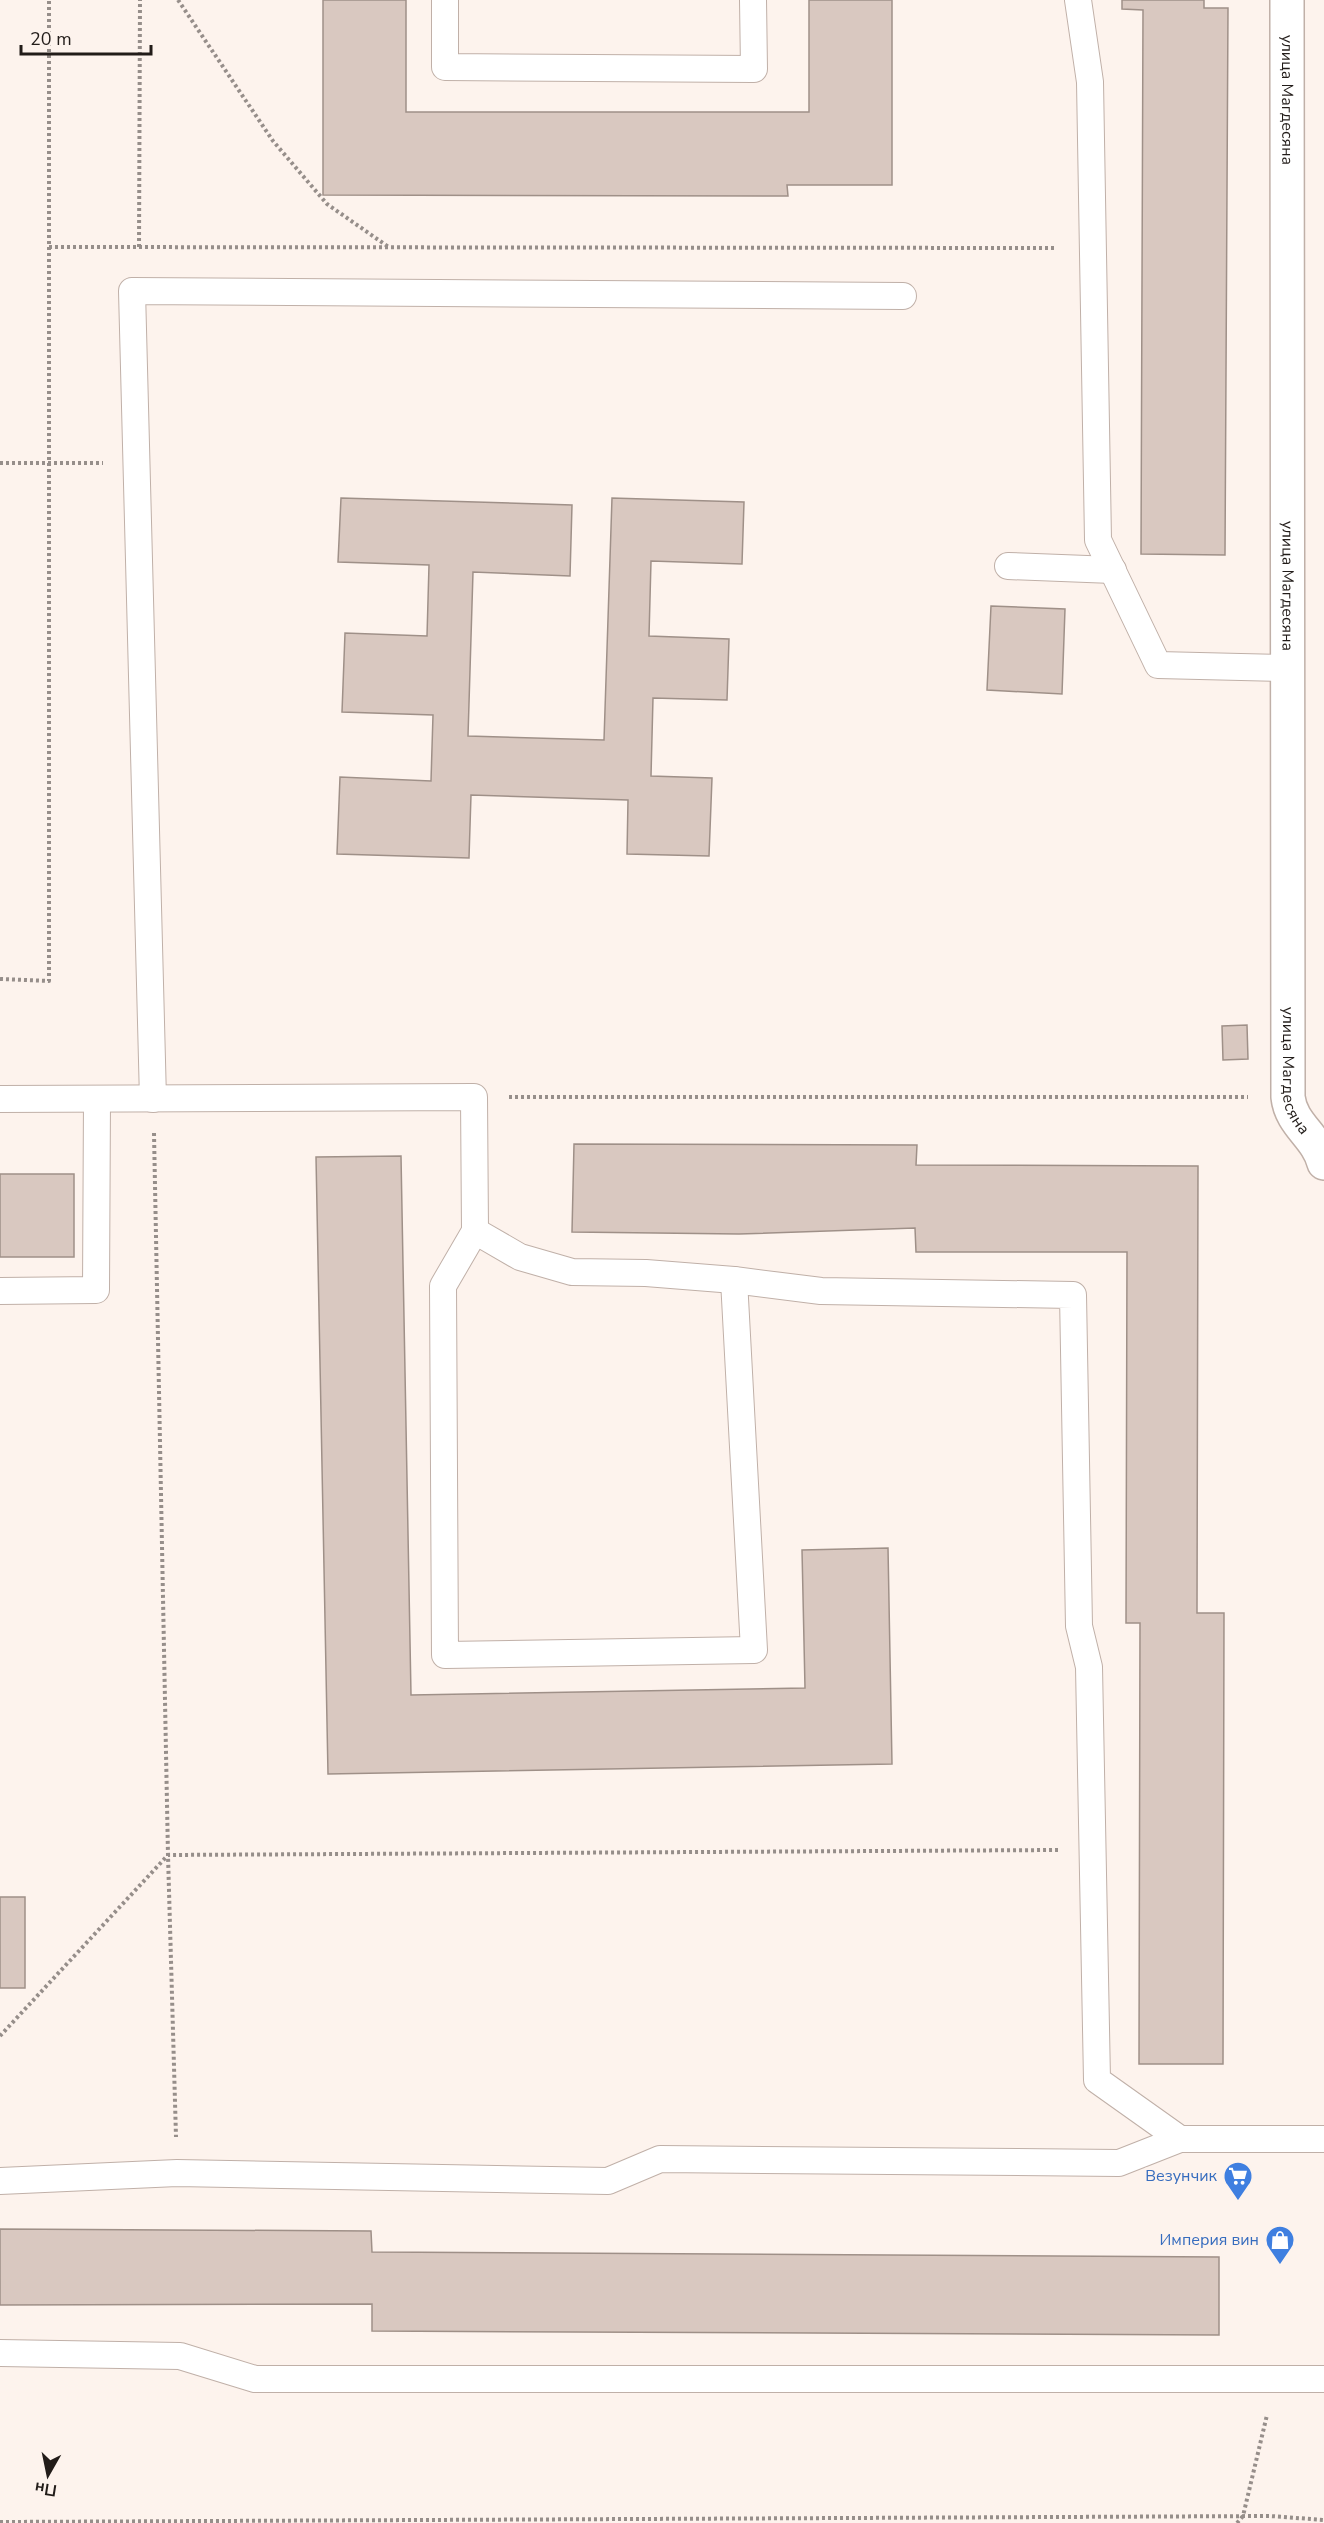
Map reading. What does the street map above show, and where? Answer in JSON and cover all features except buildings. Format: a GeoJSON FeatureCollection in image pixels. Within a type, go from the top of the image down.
{"type":"FeatureCollection","features":[{"type":"Feature","properties":{"kind":"street","name":"улица Магдесяна"},"geometry":{"type":"LineString","coordinates":[[1287,0],[1288,1097],[1290,1110],[1323,1155]]}},
{"type":"Feature","properties":{"kind":"lane"},"geometry":{"type":"LineString","coordinates":[[445,0],[445,67],[754,69],[753,0]]}},
{"type":"Feature","properties":{"kind":"lane"},"geometry":{"type":"LineString","coordinates":[[1078,0],[1090,82],[1098,540],[1158,664],[1286,668]]}},
{"type":"Feature","properties":{"kind":"lane"},"geometry":{"type":"LineString","coordinates":[[153,1099],[132,291],[903,296]]}},
{"type":"Feature","properties":{"kind":"lane"},"geometry":{"type":"LineString","coordinates":[[1008,566],[1113,570]]}},
{"type":"Feature","properties":{"kind":"lane"},"geometry":{"type":"LineString","coordinates":[[0,1100],[474,1097],[475,1231],[443,1286],[445,1655],[754,1650],[734,1280]]}},
{"type":"Feature","properties":{"kind":"lane"},"geometry":{"type":"LineString","coordinates":[[0,1291],[96,1290],[97,1099]]}},
{"type":"Feature","properties":{"kind":"lane"},"geometry":{"type":"LineString","coordinates":[[475,1231],[520,1257],[572,1272],[646,1273],[734,1280],[820,1291],[1073,1295],[1079,1626],[1089,1667],[1097,2080],[1180,2139]]}},
{"type":"Feature","properties":{"kind":"lane"},"geometry":{"type":"LineString","coordinates":[[0,2181],[177,2173],[608,2181],[660,2159],[1119,2163],[1180,2139],[1324,2139]]}},
{"type":"Feature","properties":{"kind":"lane"},"geometry":{"type":"LineString","coordinates":[[0,2353],[180,2356],[255,2379],[1324,2379]]}},
{"type":"Feature","properties":{"kind":"path"},"geometry":{"type":"LineString","coordinates":[[0,979],[49,981],[49,0]]}},
{"type":"Feature","properties":{"kind":"path"},"geometry":{"type":"LineString","coordinates":[[139,247],[140,0]]}},
{"type":"Feature","properties":{"kind":"path"},"geometry":{"type":"LineString","coordinates":[[178,0],[273,141],[327,204],[390,248]]}},
{"type":"Feature","properties":{"kind":"path"},"geometry":{"type":"LineString","coordinates":[[49,247],[1093,248]]}},
{"type":"Feature","properties":{"kind":"path"},"geometry":{"type":"LineString","coordinates":[[0,463],[136,462]]}},
{"type":"Feature","properties":{"kind":"path"},"geometry":{"type":"LineString","coordinates":[[474,1097],[1288,1097]]}},
{"type":"Feature","properties":{"kind":"path"},"geometry":{"type":"LineString","coordinates":[[153,1099],[168,1855],[177,2173]]}},
{"type":"Feature","properties":{"kind":"path"},"geometry":{"type":"LineString","coordinates":[[0,2036],[168,1855],[1092,1850]]}},
{"type":"Feature","properties":{"kind":"path"},"geometry":{"type":"LineString","coordinates":[[1236,2523],[1243,2516],[1275,2379]]}},
{"type":"Feature","properties":{"kind":"path"},"geometry":{"type":"LineString","coordinates":[[0,2522],[1243,2516],[1324,2520]]}},
{"type":"Feature","properties":{"kind":"place","name":"Везунчик"},"geometry":{"type":"Point","coordinates":[1238,2202]}},
{"type":"Feature","properties":{"kind":"place","name":"Империя вин"},"geometry":{"type":"Point","coordinates":[1280,2266]}}]}
